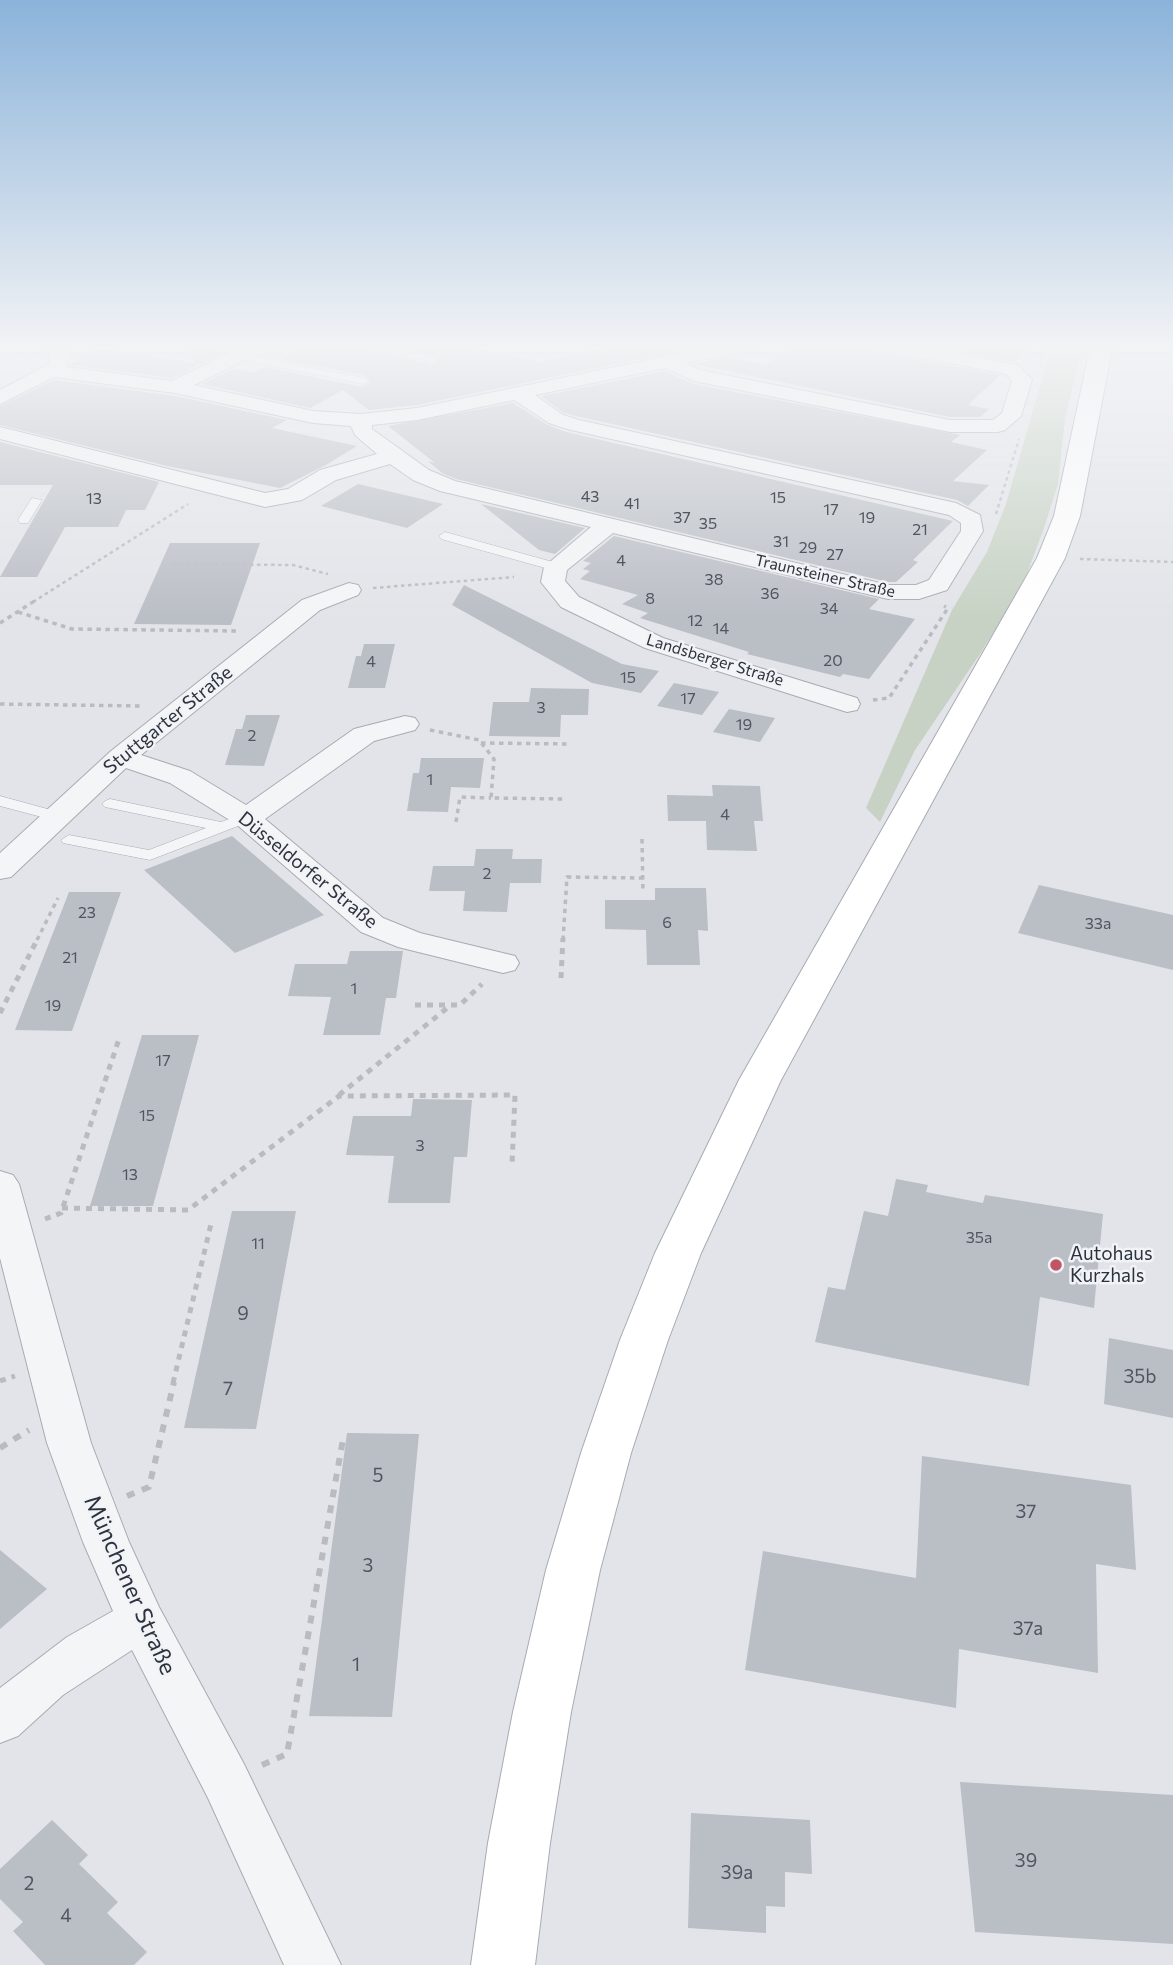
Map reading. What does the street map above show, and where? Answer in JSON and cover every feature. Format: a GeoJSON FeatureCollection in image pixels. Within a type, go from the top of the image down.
{"type":"FeatureCollection","features":[{"type":"Feature","properties":{"kind":"main road"},"geometry":{"type":"LineString","coordinates":[[503,1965],[535,1752],[573,1570],[606,1453],[673,1265],[760,1080],[1051,558],[1067,516],[1083,436]]}},
{"type":"Feature","properties":{"kind":"street"},"geometry":{"type":"LineString","coordinates":[[10,436],[250,498],[282,498],[294,495],[347,468],[393,456]]}},
{"type":"Feature","properties":{"kind":"street","name":"Traunsteiner Straße"},"geometry":{"type":"LineString","coordinates":[[368,436],[421,475],[448,486],[888,592],[919,592],[939,585],[972,531],[972,520]]}},
{"type":"Feature","properties":{"kind":"street"},"geometry":{"type":"LineString","coordinates":[[622,436],[956,510],[972,520]]}},
{"type":"Feature","properties":{"kind":"street"},"geometry":{"type":"LineString","coordinates":[[555,571],[608,525]]}},
{"type":"Feature","properties":{"kind":"street","name":"Landsberger Straße"},"geometry":{"type":"LineString","coordinates":[[555,571],[558,591],[570,602],[654,643],[847,704]]}},
{"type":"Feature","properties":{"kind":"street","name":"Stuttgarter Straße"},"geometry":{"type":"LineString","coordinates":[[0,870],[63,828],[121,757],[276,632],[311,605],[349,590]]}},
{"type":"Feature","properties":{"kind":"street"},"geometry":{"type":"LineString","coordinates":[[235,823],[364,735],[405,724]]}},
{"type":"Feature","properties":{"kind":"street","name":"Düsseldorfer Straße"},"geometry":{"type":"LineString","coordinates":[[121,757],[180,777],[235,823],[372,925],[410,940],[503,963]]}},
{"type":"Feature","properties":{"kind":"street","name":"Münchener Straße"},"geometry":{"type":"LineString","coordinates":[[0,1184],[15,1230],[69,1443],[95,1511],[141,1620],[226,1781],[313,1965]]}},
{"type":"Feature","properties":{"kind":"street"},"geometry":{"type":"LineString","coordinates":[[0,1720],[46,1679],[84,1652],[141,1620]]}},
{"type":"Feature","properties":{"kind":"lane"},"geometry":{"type":"LineString","coordinates":[[24,520],[36,499]]}},
{"type":"Feature","properties":{"kind":"lane"},"geometry":{"type":"LineString","coordinates":[[445,536],[555,571]]}},
{"type":"Feature","properties":{"kind":"lane"},"geometry":{"type":"LineString","coordinates":[[2,804],[63,828],[150,855],[235,823]]}},
{"type":"Feature","properties":{"kind":"lane"},"geometry":{"type":"LineString","coordinates":[[110,804],[235,823]]}},
{"type":"Feature","properties":{"kind":"path"},"geometry":{"type":"LineString","coordinates":[[972,520],[996,514],[1019,438],[1015,436]]}},
{"type":"Feature","properties":{"kind":"path"},"geometry":{"type":"LineString","coordinates":[[0,623],[212,488]]}},
{"type":"Feature","properties":{"kind":"path"},"geometry":{"type":"LineString","coordinates":[[1051,558],[1173,562]]}},
{"type":"Feature","properties":{"kind":"path"},"geometry":{"type":"LineString","coordinates":[[173,564],[293,565],[332,574],[349,590],[555,571]]}},
{"type":"Feature","properties":{"kind":"path"},"geometry":{"type":"LineString","coordinates":[[847,704],[889,698],[948,608],[919,592]]}},
{"type":"Feature","properties":{"kind":"path"},"geometry":{"type":"LineString","coordinates":[[18,612],[72,629],[276,632]]}},
{"type":"Feature","properties":{"kind":"path"},"geometry":{"type":"LineString","coordinates":[[0,704],[184,706]]}},
{"type":"Feature","properties":{"kind":"path"},"geometry":{"type":"LineString","coordinates":[[405,724],[479,740],[494,759],[491,798]]}},
{"type":"Feature","properties":{"kind":"path"},"geometry":{"type":"LineString","coordinates":[[481,743],[570,744]]}},
{"type":"Feature","properties":{"kind":"path"},"geometry":{"type":"LineString","coordinates":[[456,822],[460,797],[566,799]]}},
{"type":"Feature","properties":{"kind":"path"},"geometry":{"type":"LineString","coordinates":[[642,839],[643,892]]}},
{"type":"Feature","properties":{"kind":"path"},"geometry":{"type":"LineString","coordinates":[[561,978],[567,877],[643,878]]}},
{"type":"Feature","properties":{"kind":"path"},"geometry":{"type":"LineString","coordinates":[[0,1013],[58,898]]}},
{"type":"Feature","properties":{"kind":"path"},"geometry":{"type":"LineString","coordinates":[[415,1005],[460,1005],[503,963]]}},
{"type":"Feature","properties":{"kind":"path"},"geometry":{"type":"LineString","coordinates":[[62,1208],[188,1210],[339,1096],[451,1005]]}},
{"type":"Feature","properties":{"kind":"path"},"geometry":{"type":"LineString","coordinates":[[15,1230],[61,1213],[119,1039]]}},
{"type":"Feature","properties":{"kind":"path"},"geometry":{"type":"LineString","coordinates":[[339,1096],[515,1095],[512,1165]]}},
{"type":"Feature","properties":{"kind":"path"},"geometry":{"type":"LineString","coordinates":[[95,1511],[149,1487],[212,1220]]}},
{"type":"Feature","properties":{"kind":"path"},"geometry":{"type":"LineString","coordinates":[[0,1448],[16,1436]]}},
{"type":"Feature","properties":{"kind":"path"},"geometry":{"type":"LineString","coordinates":[[226,1781],[287,1754],[343,1439]]}},
{"type":"Feature","properties":{"kind":"green space"},"geometry":{"type":"Polygon","coordinates":[[[1026,436],[1063,436],[1058,484],[1024,582],[980,654],[915,750],[880,822],[866,808],[952,610],[987,552],[1006,504],[1026,436]]]}},
{"type":"Feature","properties":{"kind":"building"},"geometry":{"type":"Polygon","coordinates":[[[44,436],[308,436],[357,446],[280,488],[167,466],[44,436]]]}},
{"type":"Feature","properties":{"kind":"building"},"geometry":{"type":"Polygon","coordinates":[[[400,436],[582,436],[953,521],[913,560],[918,562],[896,582],[888,582],[456,479],[442,473],[428,461],[435,463],[400,436]]]}},
{"type":"Feature","properties":{"kind":"building"},"geometry":{"type":"Polygon","coordinates":[[[667,436],[959,436],[951,442],[987,450],[953,481],[989,485],[968,506],[957,500],[667,436]]]}},
{"type":"Feature","properties":{"kind":"building"},"geometry":{"type":"Polygon","coordinates":[[[0,442],[159,482],[145,510],[126,510],[118,527],[65,527],[37,577],[0,577],[53,485],[0,485],[0,442]]]}},
{"type":"Feature","properties":{"kind":"building"},"geometry":{"type":"Polygon","coordinates":[[[358,484],[443,504],[407,528],[321,506],[358,484]]]}},
{"type":"Feature","properties":{"kind":"building"},"geometry":{"type":"Polygon","coordinates":[[[481,504],[585,528],[555,554],[539,550],[481,504]]]}},
{"type":"Feature","properties":{"kind":"building"},"geometry":{"type":"Polygon","coordinates":[[[614,536],[879,599],[869,609],[915,619],[869,679],[843,674],[840,677],[747,654],[749,652],[640,618],[648,613],[622,604],[638,595],[580,579],[590,571],[583,569],[591,563],[583,561],[614,536]]]}},
{"type":"Feature","properties":{"kind":"building"},"geometry":{"type":"Polygon","coordinates":[[[170,543],[260,543],[231,625],[134,624],[170,543]]]}},
{"type":"Feature","properties":{"kind":"building"},"geometry":{"type":"Polygon","coordinates":[[[464,585],[622,664],[659,671],[641,693],[592,683],[452,605],[464,585]]]}},
{"type":"Feature","properties":{"kind":"building"},"geometry":{"type":"Polygon","coordinates":[[[364,644],[395,644],[385,688],[348,688],[356,656],[361,656],[364,644]]]}},
{"type":"Feature","properties":{"kind":"building"},"geometry":{"type":"Polygon","coordinates":[[[674,683],[719,692],[702,715],[657,706],[674,683]]]}},
{"type":"Feature","properties":{"kind":"building"},"geometry":{"type":"Polygon","coordinates":[[[531,688],[589,689],[588,715],[561,715],[560,737],[489,736],[493,702],[529,702],[531,688]]]}},
{"type":"Feature","properties":{"kind":"building"},"geometry":{"type":"Polygon","coordinates":[[[729,709],[775,718],[760,742],[713,732],[729,709]]]}},
{"type":"Feature","properties":{"kind":"building"},"geometry":{"type":"Polygon","coordinates":[[[246,715],[280,715],[264,766],[225,765],[236,729],[242,729],[246,715]]]}},
{"type":"Feature","properties":{"kind":"building"},"geometry":{"type":"Polygon","coordinates":[[[421,758],[484,758],[480,788],[451,787],[448,812],[407,811],[413,773],[419,773],[421,758]]]}},
{"type":"Feature","properties":{"kind":"building"},"geometry":{"type":"Polygon","coordinates":[[[712,785],[760,786],[763,821],[754,821],[757,851],[707,850],[706,821],[668,821],[667,795],[713,796],[712,785]]]}},
{"type":"Feature","properties":{"kind":"building"},"geometry":{"type":"Polygon","coordinates":[[[232,836],[324,915],[235,953],[144,870],[232,836]]]}},
{"type":"Feature","properties":{"kind":"building"},"geometry":{"type":"Polygon","coordinates":[[[476,849],[513,849],[512,859],[542,859],[541,883],[510,883],[507,912],[463,911],[465,891],[429,891],[433,866],[474,866],[476,849]]]}},
{"type":"Feature","properties":{"kind":"building"},"geometry":{"type":"Polygon","coordinates":[[[1039,885],[1173,915],[1173,970],[1018,933],[1039,885]]]}},
{"type":"Feature","properties":{"kind":"building"},"geometry":{"type":"Polygon","coordinates":[[[655,888],[706,888],[708,931],[698,930],[700,965],[647,965],[646,930],[605,929],[605,900],[655,900],[655,888]]]}},
{"type":"Feature","properties":{"kind":"building"},"geometry":{"type":"Polygon","coordinates":[[[69,892],[121,892],[72,1031],[15,1030],[69,892]]]}},
{"type":"Feature","properties":{"kind":"building"},"geometry":{"type":"Polygon","coordinates":[[[350,951],[403,951],[396,998],[386,998],[380,1035],[323,1035],[331,997],[288,996],[295,964],[347,964],[350,951]]]}},
{"type":"Feature","properties":{"kind":"building"},"geometry":{"type":"Polygon","coordinates":[[[142,1035],[199,1035],[153,1206],[90,1206],[142,1035]]]}},
{"type":"Feature","properties":{"kind":"building"},"geometry":{"type":"Polygon","coordinates":[[[413,1099],[472,1100],[467,1157],[454,1157],[450,1203],[388,1203],[394,1156],[346,1155],[353,1116],[411,1116],[413,1099]]]}},
{"type":"Feature","properties":{"kind":"building"},"geometry":{"type":"Polygon","coordinates":[[[896,1179],[928,1185],[926,1192],[983,1203],[985,1195],[1103,1214],[1094,1308],[1040,1297],[1029,1386],[815,1342],[828,1287],[845,1290],[864,1211],[888,1216],[896,1179]]]}},
{"type":"Feature","properties":{"kind":"building"},"geometry":{"type":"Polygon","coordinates":[[[232,1211],[296,1211],[256,1429],[184,1428],[232,1211]]]}},
{"type":"Feature","properties":{"kind":"building"},"geometry":{"type":"Polygon","coordinates":[[[1109,1338],[1173,1350],[1173,1418],[1104,1404],[1109,1338]]]}},
{"type":"Feature","properties":{"kind":"building"},"geometry":{"type":"Polygon","coordinates":[[[347,1433],[419,1434],[392,1717],[309,1716],[347,1433]]]}},
{"type":"Feature","properties":{"kind":"building"},"geometry":{"type":"Polygon","coordinates":[[[922,1456],[1131,1485],[1136,1570],[1096,1564],[1098,1673],[959,1649],[956,1708],[745,1670],[763,1551],[916,1578],[922,1456]]]}},
{"type":"Feature","properties":{"kind":"building"},"geometry":{"type":"Polygon","coordinates":[[[0,1550],[47,1589],[0,1629],[0,1550]]]}},
{"type":"Feature","properties":{"kind":"building"},"geometry":{"type":"Polygon","coordinates":[[[960,1782],[1173,1795],[1173,1944],[975,1932],[960,1782]]]}},
{"type":"Feature","properties":{"kind":"building"},"geometry":{"type":"Polygon","coordinates":[[[691,1813],[810,1820],[812,1874],[785,1872],[785,1907],[766,1906],[766,1933],[688,1928],[691,1813]]]}},
{"type":"Feature","properties":{"kind":"building"},"geometry":{"type":"Polygon","coordinates":[[[52,1820],[88,1855],[79,1864],[118,1902],[107,1913],[147,1952],[134,1965],[45,1965],[13,1931],[23,1922],[0,1899],[0,1869],[52,1820]]]}},
{"type":"Feature","properties":{"kind":"place","name":"Autohaus Kurzhals"},"geometry":{"type":"Point","coordinates":[1056,1265]}}]}
